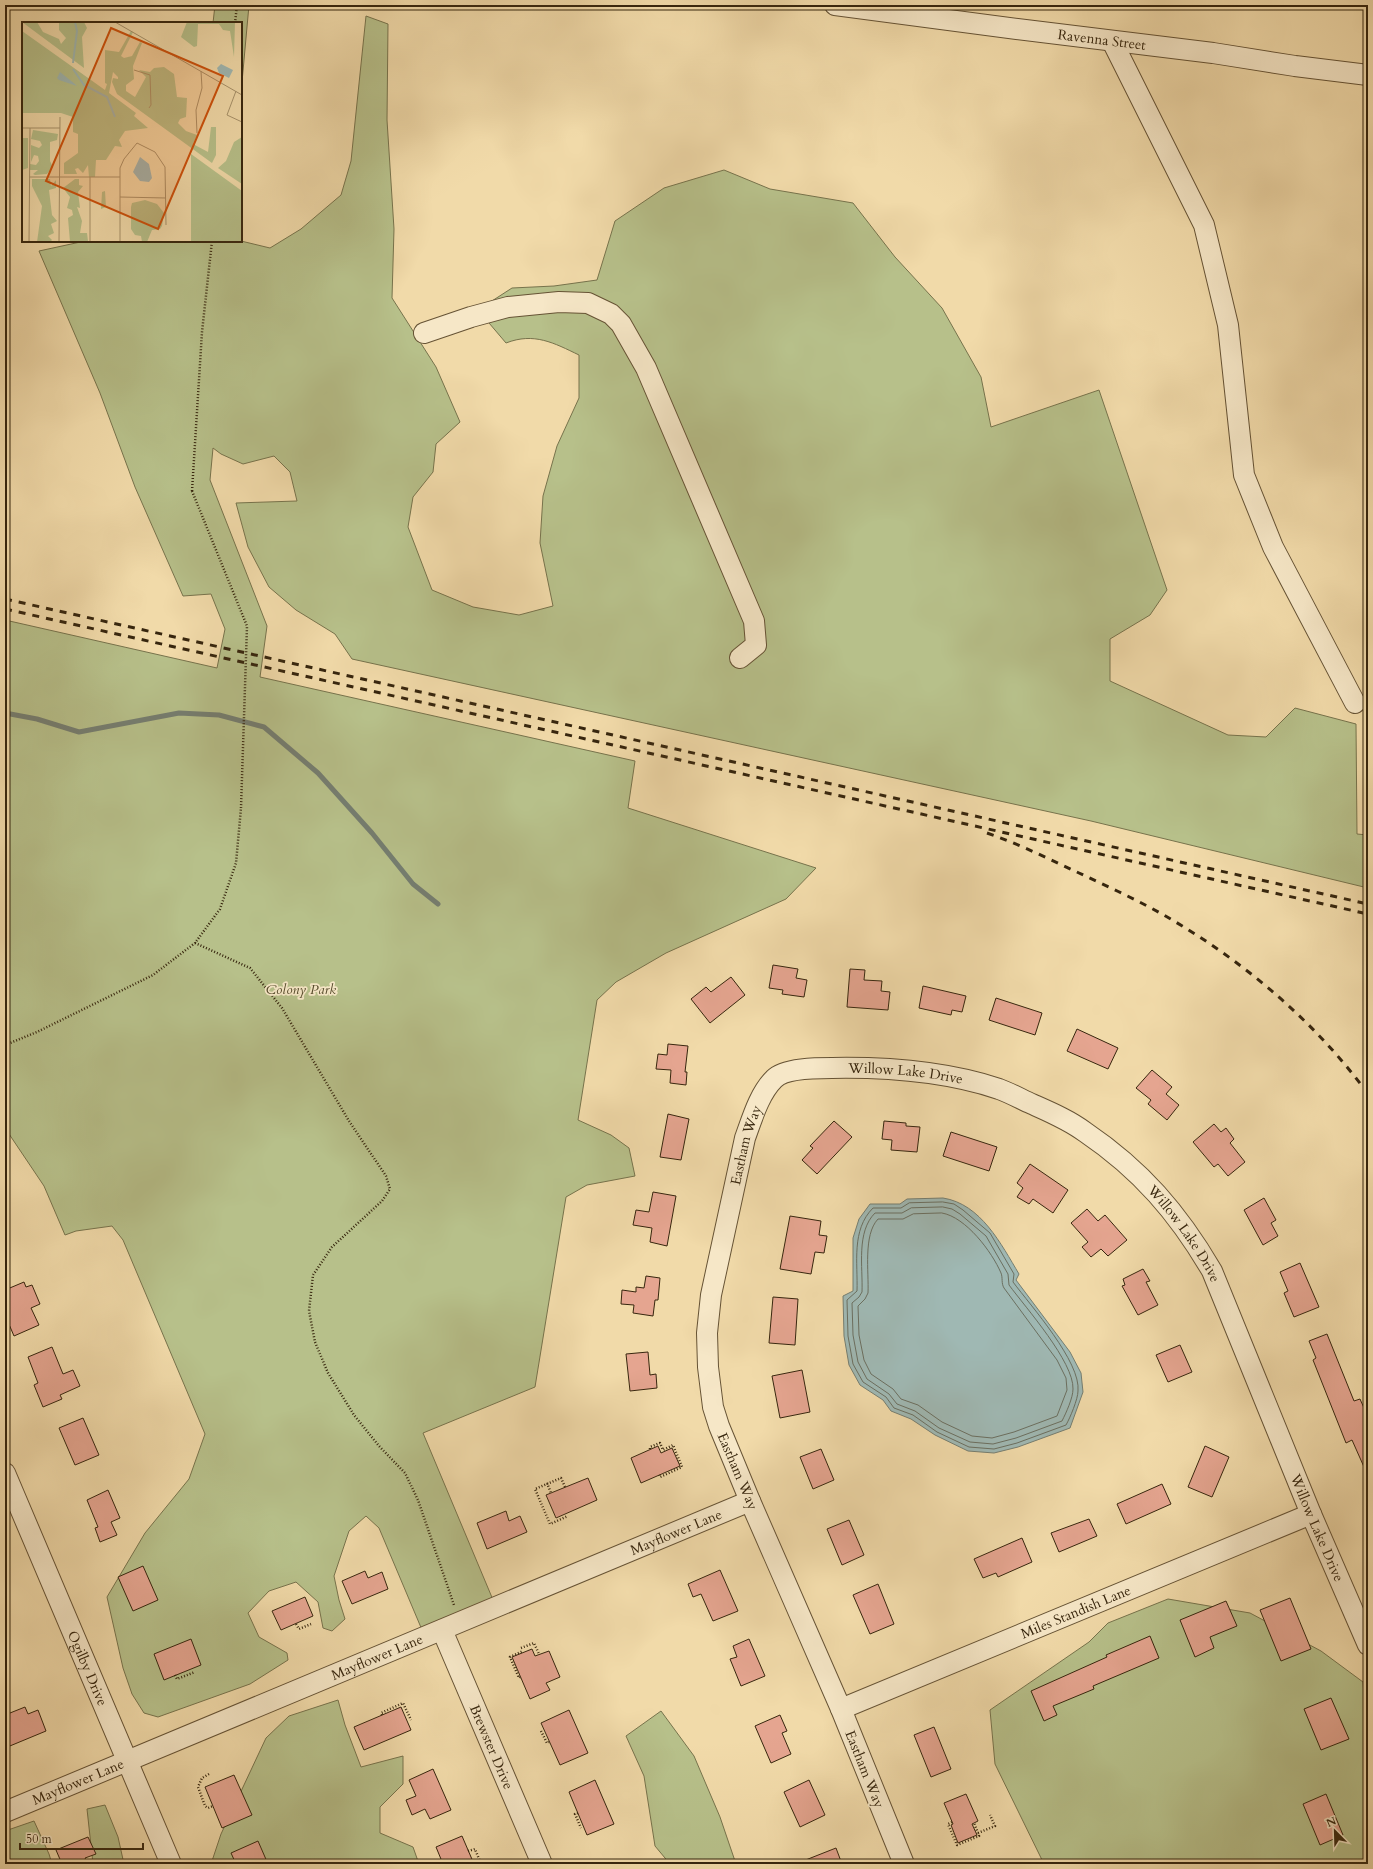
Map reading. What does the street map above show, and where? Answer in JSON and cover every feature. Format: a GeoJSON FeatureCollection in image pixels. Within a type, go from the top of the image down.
{"type":"FeatureCollection","features":[{"type":"Feature","properties":{"kind":"street","name":"Ravenna Street"},"geometry":{"type":"LineString","coordinates":[[835,5],[1214,53],[1295,66],[1368,75]]}},
{"type":"Feature","properties":{"kind":"street"},"geometry":{"type":"LineString","coordinates":[[1112,41],[1204,225],[1228,325],[1244,475],[1273,547],[1355,703]]}},
{"type":"Feature","properties":{"kind":"street"},"geometry":{"type":"LineString","coordinates":[[424,333],[471,317],[508,307],[559,302],[588,303],[611,314],[621,324],[646,368],[754,621],[756,645],[740,658]]}},
{"type":"Feature","properties":{"kind":"street","name":"Willow Lake Drive"},"geometry":{"type":"LineString","coordinates":[[790,1072],[808,1068],[881,1068],[940,1074],[999,1089],[1053,1113],[1084,1131],[1124,1160],[1165,1202],[1190,1235],[1212,1271],[1293,1466],[1311,1514],[1368,1645]]}},
{"type":"Feature","properties":{"kind":"street","name":"Eastham Way"},"geometry":{"type":"LineString","coordinates":[[790,1072],[774,1078],[754,1114],[745,1138],[711,1295],[707,1333],[708,1367],[713,1407],[719,1426],[750,1501],[841,1709],[904,1864]]}},
{"type":"Feature","properties":{"kind":"street","name":"Ogilby Drive"},"geometry":{"type":"LineString","coordinates":[[5,1473],[171,1864]]}},
{"type":"Feature","properties":{"kind":"street","name":"Mayflower Lane"},"geometry":{"type":"LineString","coordinates":[[5,1812],[750,1501]]}},
{"type":"Feature","properties":{"kind":"street","name":"Miles Standish Lane"},"geometry":{"type":"LineString","coordinates":[[841,1709],[1311,1514]]}},
{"type":"Feature","properties":{"kind":"street","name":"Brewster Drive"},"geometry":{"type":"LineString","coordinates":[[442,1630],[542,1864]]}},
{"type":"Feature","properties":{"kind":"path"},"geometry":{"type":"LineString","coordinates":[[235,22],[237,5]]}},
{"type":"Feature","properties":{"kind":"path"},"geometry":{"type":"LineString","coordinates":[[5,1045],[37,1032],[153,975],[196,943],[220,909],[236,863],[241,808],[247,626],[192,491],[202,332],[212,242]]}},
{"type":"Feature","properties":{"kind":"path"},"geometry":{"type":"LineString","coordinates":[[196,943],[250,968],[282,1008],[349,1121],[386,1176],[390,1189],[382,1201],[332,1247],[313,1275],[309,1311],[315,1342],[328,1374],[354,1415],[379,1446],[404,1473],[418,1500],[455,1610]]}},
{"type":"Feature","properties":{"kind":"path"},"geometry":{"type":"LineString","coordinates":[[650,1449],[650,1447],[660,1443],[663,1450],[673,1445],[682,1467],[660,1477],[659,1475]]}},
{"type":"Feature","properties":{"kind":"path"},"geometry":{"type":"LineString","coordinates":[[565,1487],[561,1478],[535,1489],[550,1524],[568,1516]]}},
{"type":"Feature","properties":{"kind":"path"},"geometry":{"type":"LineString","coordinates":[[547,1483],[551,1493]]}},
{"type":"Feature","properties":{"kind":"path"},"geometry":{"type":"LineString","coordinates":[[296,1624],[299,1630],[311,1624]]}},
{"type":"Feature","properties":{"kind":"path"},"geometry":{"type":"LineString","coordinates":[[521,1648],[534,1642],[539,1654]]}},
{"type":"Feature","properties":{"kind":"path"},"geometry":{"type":"LineString","coordinates":[[520,1677],[519,1678],[510,1657],[523,1651]]}},
{"type":"Feature","properties":{"kind":"path"},"geometry":{"type":"LineString","coordinates":[[175,1675],[177,1679],[195,1672]]}},
{"type":"Feature","properties":{"kind":"path"},"geometry":{"type":"LineString","coordinates":[[382,1715],[381,1713],[403,1703],[411,1720]]}},
{"type":"Feature","properties":{"kind":"path"},"geometry":{"type":"LineString","coordinates":[[542,1731],[547,1743],[549,1742]]}},
{"type":"Feature","properties":{"kind":"path"},"geometry":{"type":"LineString","coordinates":[[209,1774],[202,1778],[198,1787],[205,1806],[208,1808],[213,1806]]}},
{"type":"Feature","properties":{"kind":"path"},"geometry":{"type":"LineString","coordinates":[[578,1813],[575,1814],[581,1828]]}},
{"type":"Feature","properties":{"kind":"path"},"geometry":{"type":"LineString","coordinates":[[978,1833],[994,1826],[990,1815]]}},
{"type":"Feature","properties":{"kind":"path"},"geometry":{"type":"LineString","coordinates":[[952,1822],[948,1824],[957,1845],[979,1836],[974,1823]]}},
{"type":"Feature","properties":{"kind":"path"},"geometry":{"type":"LineString","coordinates":[[468,1851],[475,1849],[481,1864]]}},
{"type":"Feature","properties":{"kind":"green space"},"geometry":{"type":"Polygon","coordinates":[[[215,5],[249,5],[242,82],[242,22],[213,22],[215,5]]]}},
{"type":"Feature","properties":{"kind":"green space","name":"Colony Park"},"geometry":{"type":"Polygon","coordinates":[[[366,16],[388,24],[387,120],[394,229],[392,298],[436,367],[460,422],[436,444],[433,472],[413,497],[408,527],[432,590],[473,607],[519,615],[553,606],[540,543],[543,496],[557,446],[579,398],[579,355],[544,340],[526,339],[506,343],[478,310],[512,288],[554,286],[597,280],[615,221],[664,188],[724,170],[770,189],[853,203],[895,257],[942,308],[981,377],[991,427],[1099,390],[1167,590],[1150,615],[1110,639],[1110,681],[1228,735],[1266,737],[1295,708],[1356,724],[1357,834],[1368,835],[1368,888],[1091,821],[352,659],[335,634],[296,610],[269,587],[248,547],[236,503],[297,501],[290,472],[274,456],[243,464],[221,454],[213,448],[210,480],[267,626],[260,677],[635,761],[628,808],[816,868],[786,899],[666,953],[616,982],[597,1000],[578,1120],[611,1135],[629,1148],[635,1176],[587,1185],[566,1197],[535,1387],[423,1433],[496,1607],[425,1637],[379,1528],[366,1516],[349,1531],[334,1576],[345,1619],[332,1631],[323,1628],[318,1602],[296,1582],[269,1591],[248,1613],[259,1637],[287,1653],[288,1660],[250,1684],[158,1717],[144,1713],[132,1694],[123,1668],[107,1597],[145,1533],[189,1479],[205,1434],[123,1240],[112,1226],[76,1231],[65,1235],[44,1186],[5,1128],[5,620],[217,668],[225,629],[211,594],[183,596],[135,487],[100,393],[39,251],[80,242],[242,241],[270,248],[301,229],[341,195],[351,161],[366,16]]]}},
{"type":"Feature","properties":{"kind":"green space"},"geometry":{"type":"Polygon","coordinates":[[[1168,1599],[1250,1613],[1321,1651],[1363,1682],[1368,1750],[1368,1864],[1044,1864],[995,1764],[990,1710],[1089,1642],[1108,1623],[1168,1599]]]}},
{"type":"Feature","properties":{"kind":"green space"},"geometry":{"type":"Polygon","coordinates":[[[338,1700],[345,1725],[361,1767],[403,1756],[403,1784],[380,1807],[380,1833],[413,1847],[419,1864],[217,1864],[212,1861],[221,1834],[266,1738],[289,1716],[338,1700]]]}},
{"type":"Feature","properties":{"kind":"green space"},"geometry":{"type":"Polygon","coordinates":[[[661,1711],[694,1756],[720,1817],[736,1864],[670,1864],[655,1846],[644,1776],[626,1736],[661,1711]]]}},
{"type":"Feature","properties":{"kind":"green space"},"geometry":{"type":"Polygon","coordinates":[[[105,1805],[118,1837],[124,1864],[93,1864],[87,1809],[105,1805]]]}},
{"type":"Feature","properties":{"kind":"green space"},"geometry":{"type":"Polygon","coordinates":[[[34,1821],[52,1864],[5,1864],[5,1831],[34,1821]]]}},
{"type":"Feature","properties":{"kind":"water"},"geometry":{"type":"Polygon","coordinates":[[[943,1198],[968,1208],[988,1227],[1005,1250],[1019,1274],[1016,1280],[1070,1352],[1081,1373],[1083,1392],[1070,1428],[1018,1447],[994,1453],[968,1451],[935,1435],[911,1419],[891,1411],[883,1400],[860,1385],[849,1365],[844,1336],[843,1296],[853,1291],[853,1238],[859,1219],[870,1204],[900,1204],[907,1199],[943,1198]]]}},
{"type":"Feature","properties":{"kind":"building"},"geometry":{"type":"Polygon","coordinates":[[[773,965],[798,969],[796,978],[807,980],[804,997],[782,994],[783,990],[769,988],[773,965]]]}},
{"type":"Feature","properties":{"kind":"building"},"geometry":{"type":"Polygon","coordinates":[[[850,969],[865,970],[864,980],[882,981],[881,991],[890,992],[888,1010],[847,1007],[850,969]]]}},
{"type":"Feature","properties":{"kind":"building"},"geometry":{"type":"Polygon","coordinates":[[[731,977],[745,995],[710,1023],[691,999],[706,987],[711,992],[731,977]]]}},
{"type":"Feature","properties":{"kind":"building"},"geometry":{"type":"Polygon","coordinates":[[[923,986],[966,996],[962,1012],[952,1010],[951,1015],[919,1008],[923,986]]]}},
{"type":"Feature","properties":{"kind":"building"},"geometry":{"type":"Polygon","coordinates":[[[996,998],[1042,1013],[1035,1035],[989,1020],[996,998]]]}},
{"type":"Feature","properties":{"kind":"building"},"geometry":{"type":"Polygon","coordinates":[[[1077,1029],[1118,1048],[1108,1069],[1067,1051],[1077,1029]]]}},
{"type":"Feature","properties":{"kind":"building"},"geometry":{"type":"Polygon","coordinates":[[[668,1044],[688,1046],[685,1072],[687,1072],[686,1085],[670,1083],[671,1070],[656,1069],[658,1054],[667,1055],[668,1044]]]}},
{"type":"Feature","properties":{"kind":"building"},"geometry":{"type":"Polygon","coordinates":[[[1152,1070],[1172,1087],[1166,1094],[1179,1105],[1167,1120],[1148,1104],[1151,1100],[1136,1088],[1152,1070]]]}},
{"type":"Feature","properties":{"kind":"building"},"geometry":{"type":"Polygon","coordinates":[[[668,1114],[689,1119],[681,1160],[660,1157],[668,1114]]]}},
{"type":"Feature","properties":{"kind":"building"},"geometry":{"type":"Polygon","coordinates":[[[834,1121],[852,1137],[817,1174],[802,1160],[813,1148],[810,1146],[834,1121]]]}},
{"type":"Feature","properties":{"kind":"building"},"geometry":{"type":"Polygon","coordinates":[[[884,1121],[906,1123],[906,1126],[920,1127],[917,1152],[891,1150],[892,1140],[882,1139],[884,1121]]]}},
{"type":"Feature","properties":{"kind":"building"},"geometry":{"type":"Polygon","coordinates":[[[1214,1124],[1221,1132],[1226,1128],[1234,1139],[1230,1143],[1245,1162],[1228,1176],[1218,1164],[1214,1167],[1193,1142],[1214,1124]]]}},
{"type":"Feature","properties":{"kind":"building"},"geometry":{"type":"Polygon","coordinates":[[[951,1132],[997,1147],[989,1171],[943,1156],[951,1132]]]}},
{"type":"Feature","properties":{"kind":"building"},"geometry":{"type":"Polygon","coordinates":[[[1030,1164],[1068,1190],[1053,1213],[1033,1199],[1029,1204],[1017,1197],[1023,1188],[1017,1183],[1030,1164]]]}},
{"type":"Feature","properties":{"kind":"building"},"geometry":{"type":"Polygon","coordinates":[[[653,1192],[676,1196],[667,1246],[650,1242],[652,1228],[633,1225],[636,1210],[649,1212],[653,1192]]]}},
{"type":"Feature","properties":{"kind":"building"},"geometry":{"type":"Polygon","coordinates":[[[1264,1198],[1276,1220],[1271,1223],[1278,1236],[1263,1245],[1244,1210],[1264,1198]]]}},
{"type":"Feature","properties":{"kind":"building"},"geometry":{"type":"Polygon","coordinates":[[[1087,1209],[1098,1221],[1105,1215],[1127,1240],[1108,1256],[1101,1249],[1091,1257],[1082,1247],[1088,1242],[1071,1223],[1087,1209]]]}},
{"type":"Feature","properties":{"kind":"building"},"geometry":{"type":"Polygon","coordinates":[[[790,1216],[821,1221],[819,1235],[827,1236],[824,1253],[815,1252],[811,1274],[780,1269],[790,1216]]]}},
{"type":"Feature","properties":{"kind":"building"},"geometry":{"type":"Polygon","coordinates":[[[1300,1263],[1319,1307],[1294,1317],[1284,1293],[1288,1291],[1280,1272],[1300,1263]]]}},
{"type":"Feature","properties":{"kind":"building"},"geometry":{"type":"Polygon","coordinates":[[[1143,1269],[1150,1281],[1146,1282],[1158,1305],[1138,1315],[1122,1286],[1125,1285],[1123,1279],[1143,1269]]]}},
{"type":"Feature","properties":{"kind":"building"},"geometry":{"type":"Polygon","coordinates":[[[646,1276],[660,1278],[658,1300],[655,1300],[653,1316],[633,1313],[634,1305],[621,1304],[622,1290],[636,1292],[636,1287],[644,1288],[646,1276]]]}},
{"type":"Feature","properties":{"kind":"building"},"geometry":{"type":"Polygon","coordinates":[[[24,1282],[26,1287],[32,1285],[40,1304],[31,1308],[39,1325],[14,1336],[5,1315],[5,1290],[24,1282]]]}},
{"type":"Feature","properties":{"kind":"building"},"geometry":{"type":"Polygon","coordinates":[[[773,1297],[798,1299],[795,1345],[769,1343],[773,1297]]]}},
{"type":"Feature","properties":{"kind":"building"},"geometry":{"type":"Polygon","coordinates":[[[1327,1334],[1354,1401],[1360,1399],[1368,1417],[1368,1476],[1352,1440],[1346,1443],[1313,1360],[1316,1358],[1309,1341],[1327,1334]]]}},
{"type":"Feature","properties":{"kind":"building"},"geometry":{"type":"Polygon","coordinates":[[[1180,1345],[1192,1372],[1168,1382],[1156,1355],[1180,1345]]]}},
{"type":"Feature","properties":{"kind":"building"},"geometry":{"type":"Polygon","coordinates":[[[52,1347],[63,1374],[73,1370],[80,1386],[60,1395],[62,1399],[43,1407],[34,1385],[38,1383],[28,1357],[52,1347]]]}},
{"type":"Feature","properties":{"kind":"building"},"geometry":{"type":"Polygon","coordinates":[[[648,1352],[650,1375],[656,1374],[657,1388],[630,1391],[626,1354],[648,1352]]]}},
{"type":"Feature","properties":{"kind":"building"},"geometry":{"type":"Polygon","coordinates":[[[802,1370],[810,1412],[780,1418],[772,1376],[802,1370]]]}},
{"type":"Feature","properties":{"kind":"building"},"geometry":{"type":"Polygon","coordinates":[[[83,1418],[99,1455],[75,1465],[59,1428],[83,1418]]]}},
{"type":"Feature","properties":{"kind":"building"},"geometry":{"type":"Polygon","coordinates":[[[658,1446],[661,1453],[672,1448],[680,1466],[641,1483],[631,1458],[658,1446]]]}},
{"type":"Feature","properties":{"kind":"building"},"geometry":{"type":"Polygon","coordinates":[[[1205,1446],[1229,1457],[1212,1497],[1188,1487],[1205,1446]]]}},
{"type":"Feature","properties":{"kind":"building"},"geometry":{"type":"Polygon","coordinates":[[[821,1449],[834,1480],[813,1489],[800,1457],[821,1449]]]}},
{"type":"Feature","properties":{"kind":"building"},"geometry":{"type":"Polygon","coordinates":[[[588,1478],[597,1500],[556,1518],[546,1495],[588,1478]]]}},
{"type":"Feature","properties":{"kind":"building"},"geometry":{"type":"Polygon","coordinates":[[[1162,1484],[1171,1504],[1126,1524],[1117,1504],[1162,1484]]]}},
{"type":"Feature","properties":{"kind":"building"},"geometry":{"type":"Polygon","coordinates":[[[108,1490],[120,1518],[111,1522],[117,1535],[100,1542],[95,1528],[98,1527],[87,1500],[108,1490]]]}},
{"type":"Feature","properties":{"kind":"building"},"geometry":{"type":"Polygon","coordinates":[[[506,1511],[509,1521],[520,1516],[527,1532],[487,1549],[477,1523],[506,1511]]]}},
{"type":"Feature","properties":{"kind":"building"},"geometry":{"type":"Polygon","coordinates":[[[1089,1519],[1097,1536],[1059,1552],[1051,1533],[1089,1519]]]}},
{"type":"Feature","properties":{"kind":"building"},"geometry":{"type":"Polygon","coordinates":[[[849,1520],[864,1555],[842,1565],[827,1529],[849,1520]]]}},
{"type":"Feature","properties":{"kind":"building"},"geometry":{"type":"Polygon","coordinates":[[[1022,1538],[1032,1562],[998,1577],[996,1573],[983,1578],[974,1559],[1022,1538]]]}},
{"type":"Feature","properties":{"kind":"building"},"geometry":{"type":"Polygon","coordinates":[[[143,1566],[158,1600],[133,1611],[118,1577],[143,1566]]]}},
{"type":"Feature","properties":{"kind":"building"},"geometry":{"type":"Polygon","coordinates":[[[720,1570],[738,1611],[713,1621],[701,1594],[693,1597],[688,1584],[720,1570]]]}},
{"type":"Feature","properties":{"kind":"building"},"geometry":{"type":"Polygon","coordinates":[[[365,1571],[368,1578],[382,1572],[388,1589],[352,1604],[342,1581],[365,1571]]]}},
{"type":"Feature","properties":{"kind":"building"},"geometry":{"type":"Polygon","coordinates":[[[878,1584],[894,1624],[870,1634],[853,1595],[878,1584]]]}},
{"type":"Feature","properties":{"kind":"building"},"geometry":{"type":"Polygon","coordinates":[[[305,1597],[313,1616],[281,1630],[272,1611],[305,1597]]]}},
{"type":"Feature","properties":{"kind":"building"},"geometry":{"type":"Polygon","coordinates":[[[1290,1598],[1311,1649],[1281,1661],[1260,1610],[1290,1598]]]}},
{"type":"Feature","properties":{"kind":"building"},"geometry":{"type":"Polygon","coordinates":[[[1226,1601],[1237,1626],[1210,1637],[1214,1648],[1195,1657],[1180,1620],[1226,1601]]]}},
{"type":"Feature","properties":{"kind":"building"},"geometry":{"type":"Polygon","coordinates":[[[1150,1636],[1159,1658],[1093,1686],[1094,1689],[1053,1706],[1057,1715],[1044,1721],[1031,1691],[1107,1657],[1106,1655],[1150,1636]]]}},
{"type":"Feature","properties":{"kind":"building"},"geometry":{"type":"Polygon","coordinates":[[[191,1639],[201,1665],[164,1680],[154,1654],[191,1639]]]}},
{"type":"Feature","properties":{"kind":"building"},"geometry":{"type":"Polygon","coordinates":[[[749,1639],[765,1676],[741,1686],[730,1659],[737,1657],[733,1646],[749,1639]]]}},
{"type":"Feature","properties":{"kind":"building"},"geometry":{"type":"Polygon","coordinates":[[[532,1649],[535,1656],[549,1651],[560,1677],[546,1683],[550,1690],[530,1699],[512,1657],[532,1649]]]}},
{"type":"Feature","properties":{"kind":"building"},"geometry":{"type":"Polygon","coordinates":[[[1331,1698],[1349,1739],[1321,1750],[1304,1709],[1331,1698]]]}},
{"type":"Feature","properties":{"kind":"building"},"geometry":{"type":"Polygon","coordinates":[[[25,1707],[28,1714],[38,1710],[46,1731],[5,1748],[5,1715],[25,1707]]]}},
{"type":"Feature","properties":{"kind":"building"},"geometry":{"type":"Polygon","coordinates":[[[401,1707],[411,1730],[364,1750],[354,1727],[401,1707]]]}},
{"type":"Feature","properties":{"kind":"building"},"geometry":{"type":"Polygon","coordinates":[[[569,1710],[588,1753],[560,1765],[541,1723],[569,1710]]]}},
{"type":"Feature","properties":{"kind":"building"},"geometry":{"type":"Polygon","coordinates":[[[780,1715],[787,1731],[782,1733],[791,1754],[771,1763],[755,1726],[780,1715]]]}},
{"type":"Feature","properties":{"kind":"building"},"geometry":{"type":"Polygon","coordinates":[[[934,1727],[951,1769],[931,1777],[914,1735],[934,1727]]]}},
{"type":"Feature","properties":{"kind":"building"},"geometry":{"type":"Polygon","coordinates":[[[433,1769],[451,1810],[430,1819],[425,1809],[412,1815],[406,1800],[416,1796],[409,1780],[433,1769]]]}},
{"type":"Feature","properties":{"kind":"building"},"geometry":{"type":"Polygon","coordinates":[[[234,1775],[252,1815],[222,1828],[205,1787],[234,1775]]]}},
{"type":"Feature","properties":{"kind":"building"},"geometry":{"type":"Polygon","coordinates":[[[595,1780],[614,1824],[587,1835],[569,1792],[595,1780]]]}},
{"type":"Feature","properties":{"kind":"building"},"geometry":{"type":"Polygon","coordinates":[[[809,1780],[825,1815],[800,1827],[784,1792],[809,1780]]]}},
{"type":"Feature","properties":{"kind":"building"},"geometry":{"type":"Polygon","coordinates":[[[966,1794],[978,1821],[972,1824],[977,1835],[958,1843],[951,1825],[953,1824],[944,1803],[966,1794]]]}},
{"type":"Feature","properties":{"kind":"building"},"geometry":{"type":"Polygon","coordinates":[[[1326,1794],[1343,1835],[1320,1845],[1303,1804],[1326,1794]]]}},
{"type":"Feature","properties":{"kind":"building"},"geometry":{"type":"Polygon","coordinates":[[[462,1836],[474,1864],[443,1864],[436,1847],[462,1836]]]}},
{"type":"Feature","properties":{"kind":"building"},"geometry":{"type":"Polygon","coordinates":[[[88,1837],[96,1854],[85,1858],[88,1864],[62,1864],[56,1850],[88,1837]]]}},
{"type":"Feature","properties":{"kind":"building"},"geometry":{"type":"Polygon","coordinates":[[[258,1841],[268,1864],[236,1864],[231,1853],[258,1841]]]}},
{"type":"Feature","properties":{"kind":"building"},"geometry":{"type":"Polygon","coordinates":[[[836,1848],[842,1864],[798,1864],[798,1863],[836,1848]]]}},
{"type":"Feature","properties":{"kind":"waterway"},"geometry":{"type":"LineString","coordinates":[[5,713],[37,719],[79,732],[179,713],[219,715],[264,727],[318,773],[372,833],[413,884],[438,904]]}},
{"type":"Feature","properties":{"kind":"railway"},"geometry":{"type":"LineString","coordinates":[[5,599],[1368,904]]}},
{"type":"Feature","properties":{"kind":"railway"},"geometry":{"type":"LineString","coordinates":[[5,609],[1368,914]]}},
{"type":"Feature","properties":{"kind":"railway"},"geometry":{"type":"LineString","coordinates":[[987,833],[1034,852],[1127,896],[1163,914],[1201,938],[1254,977],[1304,1020],[1348,1068],[1368,1094]]}}]}
